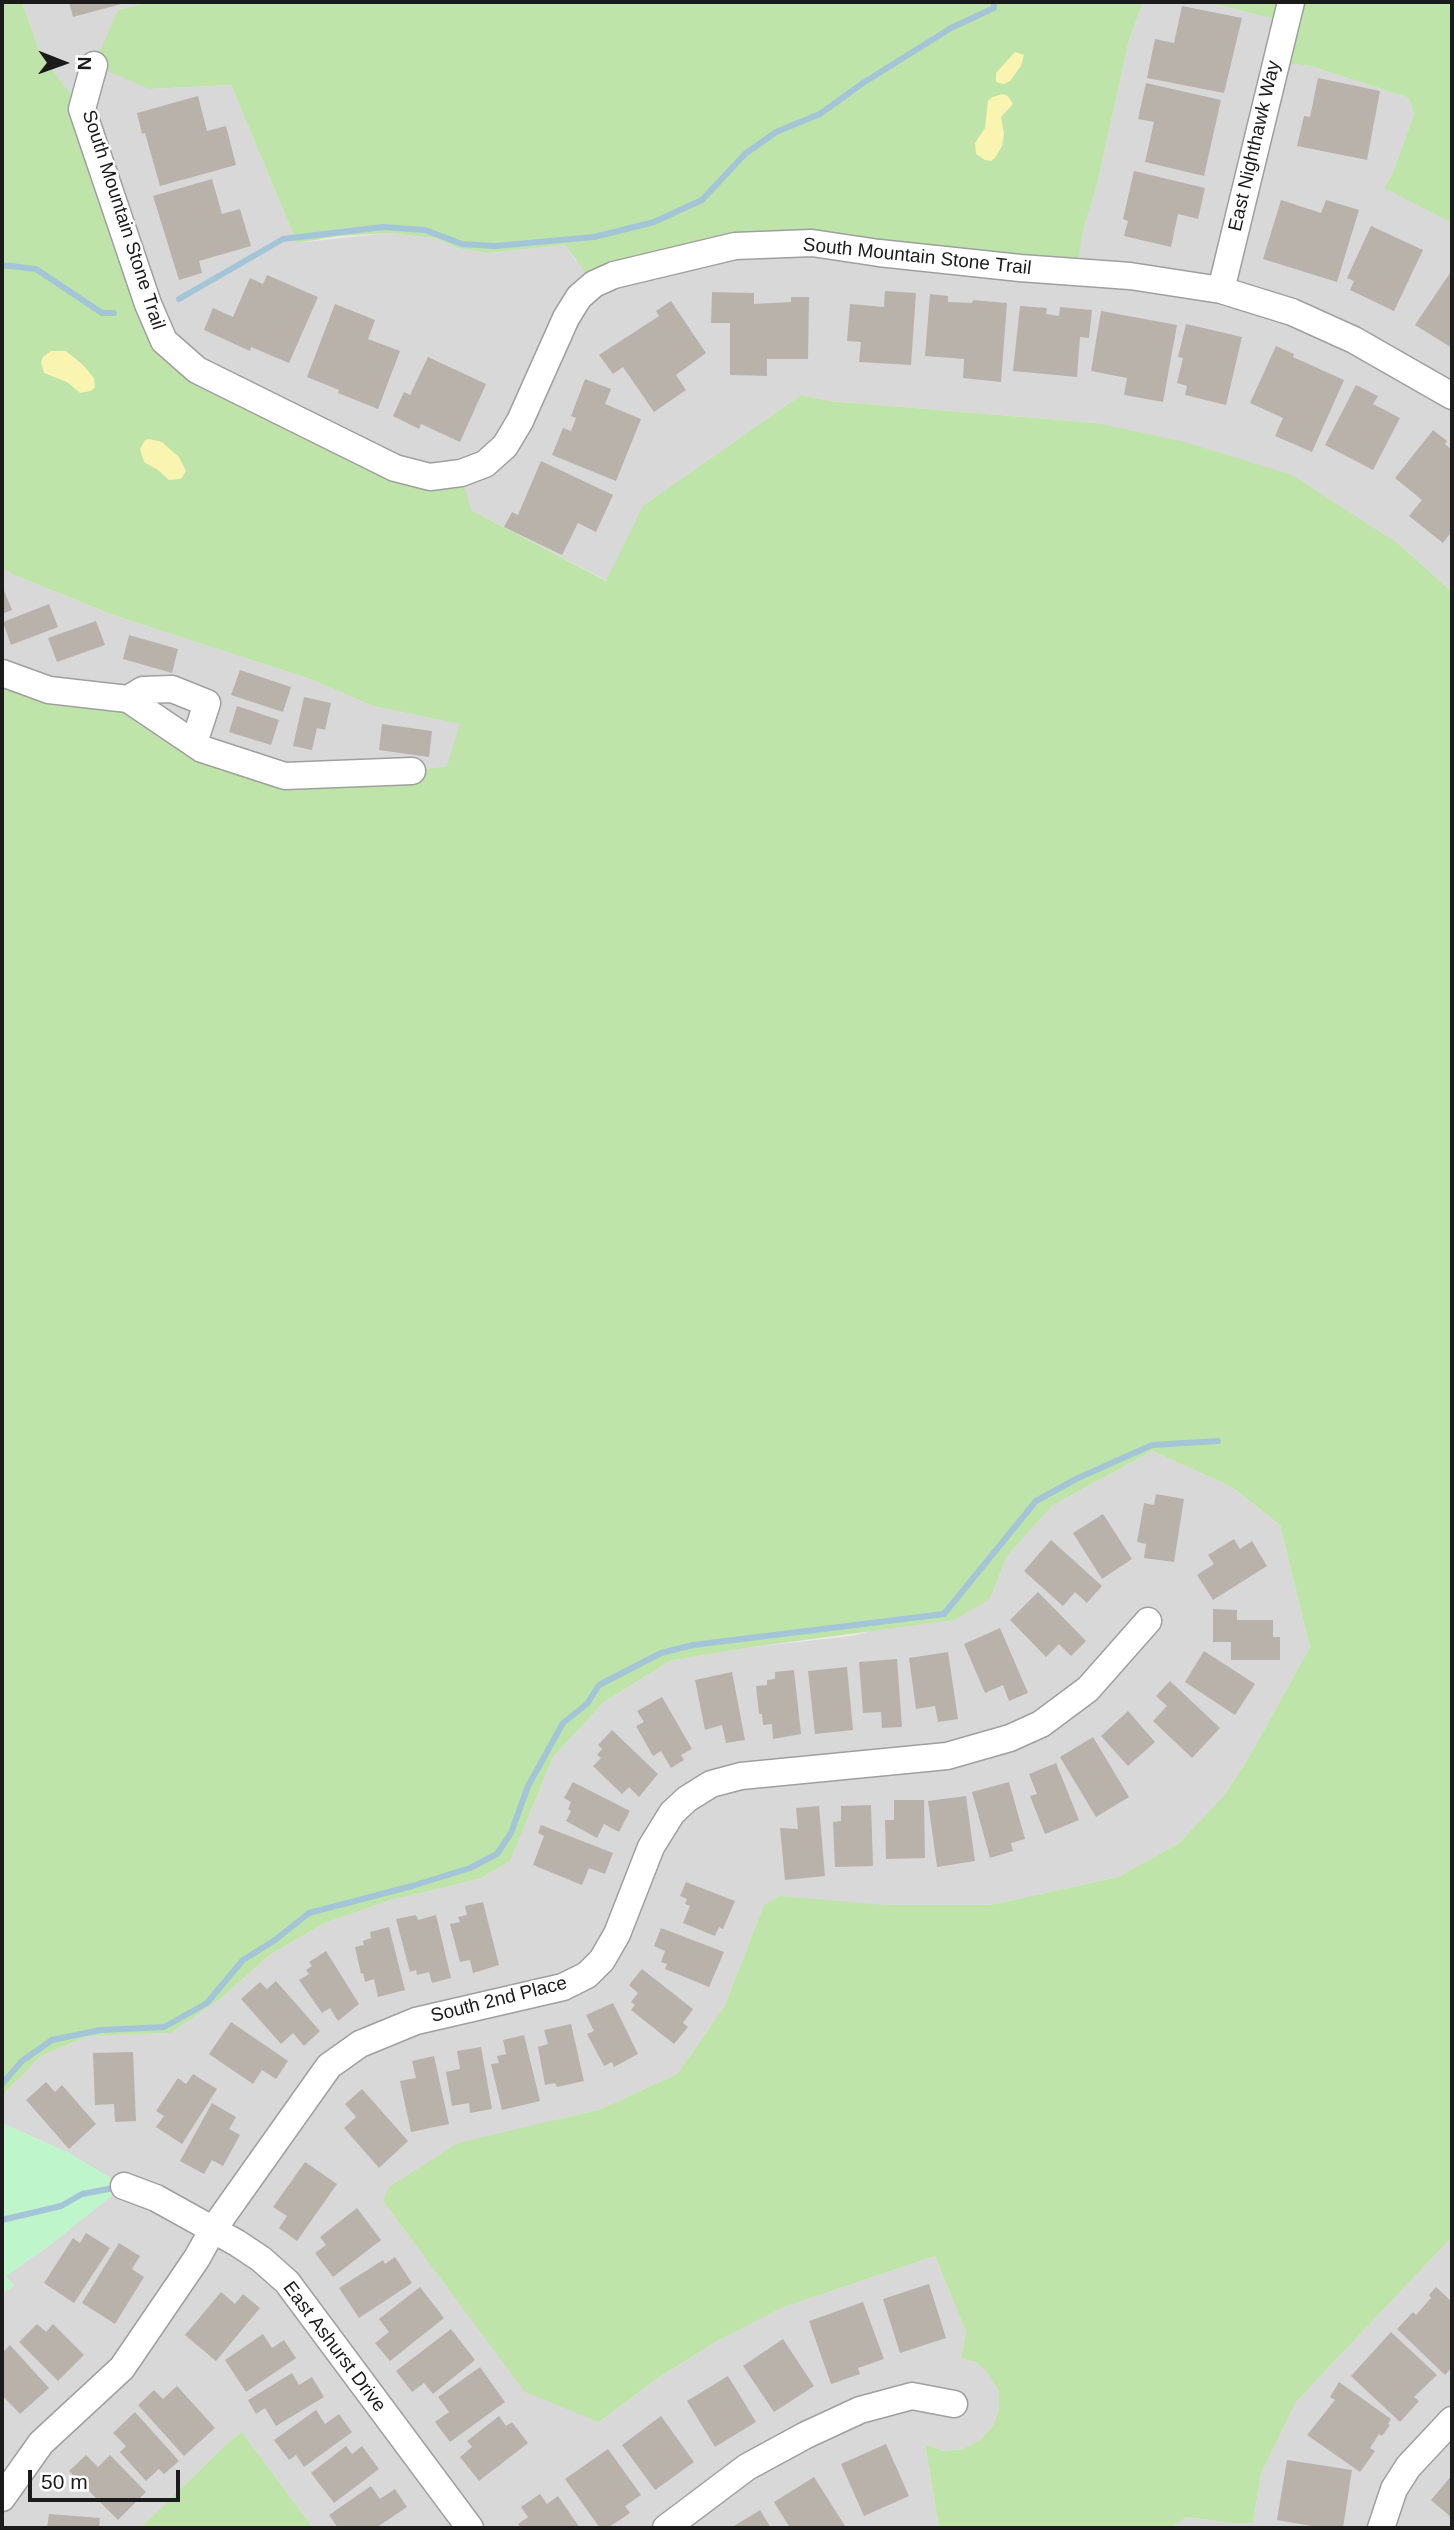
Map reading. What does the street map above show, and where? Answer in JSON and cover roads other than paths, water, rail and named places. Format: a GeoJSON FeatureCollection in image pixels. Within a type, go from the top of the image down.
{"type":"FeatureCollection","features":[{"type":"Feature","properties":{"kind":"street","name":"East Nighthawk Way"},"geometry":{"type":"LineString","coordinates":[[1221,290],[1291,2]]}},
{"type":"Feature","properties":{"kind":"street","name":"South Mountain Stone Trail"},"geometry":{"type":"LineString","coordinates":[[94,65],[82,109],[148,304],[164,341],[197,370],[395,468],[430,477],[461,473],[485,464],[505,446],[520,421],[566,318],[579,298],[594,284],[614,275],[735,246],[812,243],[1006,267],[1130,276],[1221,290],[1292,312],[1354,340],[1452,396]]}},
{"type":"Feature","properties":{"kind":"street"},"geometry":{"type":"LineString","coordinates":[[2,673],[49,690],[128,699],[202,749],[285,776],[412,771]]}},
{"type":"Feature","properties":{"kind":"street"},"geometry":{"type":"LineString","coordinates":[[128,699],[143,690],[172,689],[207,702],[194,743]]}},
{"type":"Feature","properties":{"kind":"street","name":"South 2nd Place"},"geometry":{"type":"LineString","coordinates":[[2,2498],[41,2444],[122,2368],[183,2279],[212,2231],[329,2066],[360,2044],[416,2021],[564,1987],[587,1975],[602,1960],[617,1934],[651,1847],[673,1813],[687,1798],[710,1784],[741,1776],[947,1756],[1010,1738],[1041,1724],[1088,1689],[1148,1621]]}},
{"type":"Feature","properties":{"kind":"street","name":"East Ashurst Drive"},"geometry":{"type":"LineString","coordinates":[[124,2186],[156,2198],[261,2259],[287,2282],[470,2528]]}},
{"type":"Feature","properties":{"kind":"street"},"geometry":{"type":"LineString","coordinates":[[666,2528],[747,2468],[806,2435],[860,2410],[912,2396],[954,2404]]}},
{"type":"Feature","properties":{"kind":"street"},"geometry":{"type":"LineString","coordinates":[[1381,2528],[1394,2489],[1408,2467],[1452,2420]]}},
{"type":"Feature","properties":{"kind":"waterway"},"geometry":{"type":"LineString","coordinates":[[179,299],[283,239],[383,227],[425,230],[462,244],[495,246],[594,237],[654,222],[702,200],[745,154],[776,132],[820,114],[863,83],[951,28],[994,8],[994,2]]}},
{"type":"Feature","properties":{"kind":"waterway"},"geometry":{"type":"LineString","coordinates":[[2,265],[36,269],[102,313],[114,313]]}},
{"type":"Feature","properties":{"kind":"waterway"},"geometry":{"type":"LineString","coordinates":[[2,2084],[22,2061],[52,2040],[100,2030],[164,2027],[207,2003],[243,1960],[275,1940],[309,1913],[470,1868],[497,1854],[511,1833],[528,1786],[563,1723],[587,1704],[599,1685],[661,1653],[693,1645],[944,1614],[1036,1501],[1078,1478],[1152,1445],[1218,1441]]}},
{"type":"Feature","properties":{"kind":"waterway"},"geometry":{"type":"LineString","coordinates":[[2,2220],[61,2206],[82,2194],[119,2187]]}}]}
